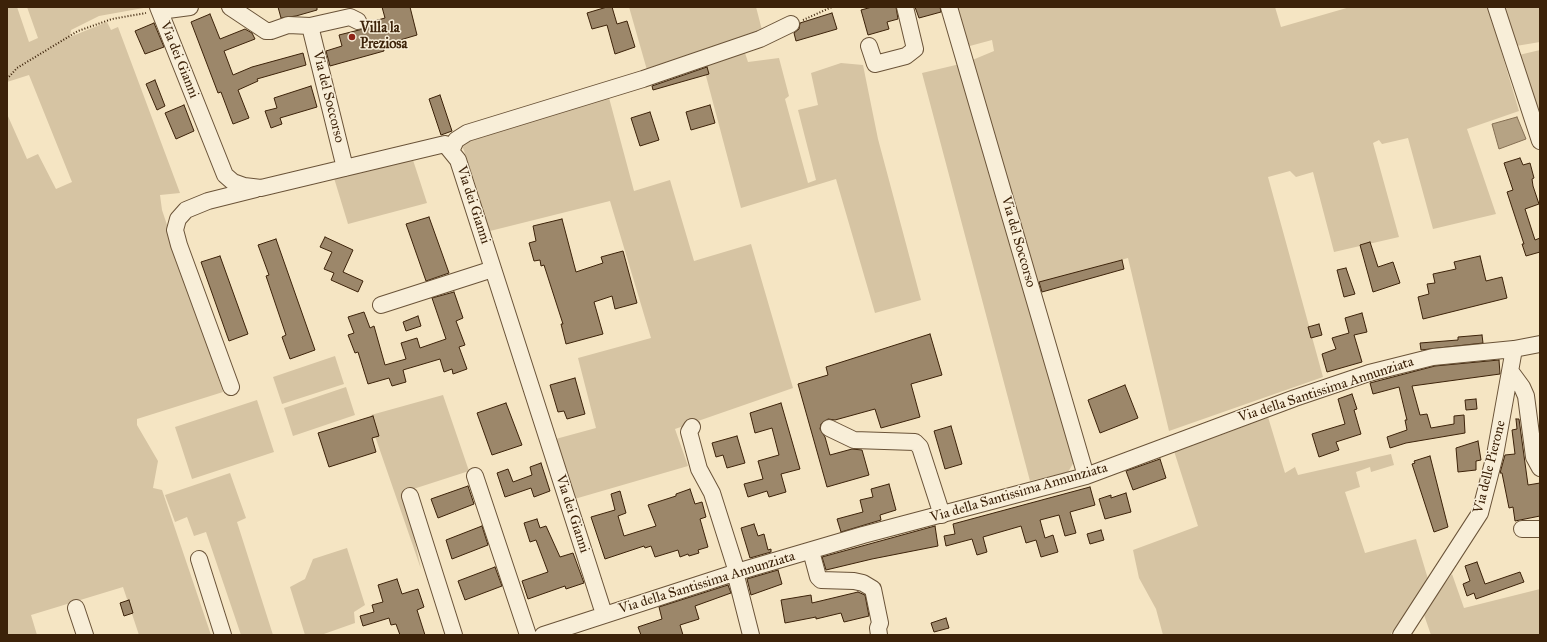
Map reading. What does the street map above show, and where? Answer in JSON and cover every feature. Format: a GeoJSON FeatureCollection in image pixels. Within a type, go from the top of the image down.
{"type":"FeatureCollection","features":[{"type":"Feature","properties":{"kind":"street"},"geometry":{"type":"LineString","coordinates":[[159,9],[190,7]]}},
{"type":"Feature","properties":{"kind":"street"},"geometry":{"type":"LineString","coordinates":[[230,7],[266,31],[271,31],[288,25],[310,26],[350,17],[358,21]]}},
{"type":"Feature","properties":{"kind":"street"},"geometry":{"type":"LineString","coordinates":[[869,46],[875,64],[906,56],[916,49],[905,7]]}},
{"type":"Feature","properties":{"kind":"street","name":"Via del Soccorso"},"geometry":{"type":"LineString","coordinates":[[949,7],[1086,476]]}},
{"type":"Feature","properties":{"kind":"street"},"geometry":{"type":"LineString","coordinates":[[1496,7],[1540,141]]}},
{"type":"Feature","properties":{"kind":"street","name":"Via dei Gianni"},"geometry":{"type":"LineString","coordinates":[[159,9],[225,175],[233,182],[244,186],[261,188],[445,144],[458,160],[604,614]]}},
{"type":"Feature","properties":{"kind":"street"},"geometry":{"type":"LineString","coordinates":[[451,151],[456,140],[467,133],[650,77],[760,40],[791,24]]}},
{"type":"Feature","properties":{"kind":"street","name":"Via del Soccorso"},"geometry":{"type":"LineString","coordinates":[[310,26],[345,168]]}},
{"type":"Feature","properties":{"kind":"street"},"geometry":{"type":"LineString","coordinates":[[230,387],[175,230],[178,219],[186,210],[208,201],[261,188]]}},
{"type":"Feature","properties":{"kind":"street"},"geometry":{"type":"LineString","coordinates":[[381,305],[493,269]]}},
{"type":"Feature","properties":{"kind":"street","name":"Via della Santissima Annunziata"},"geometry":{"type":"LineString","coordinates":[[545,635],[604,614],[736,572],[863,535],[1086,476],[1302,396],[1364,375],[1434,357],[1514,349],[1540,344]]}},
{"type":"Feature","properties":{"kind":"street","name":"Via delle Pierone"},"geometry":{"type":"LineString","coordinates":[[1400,635],[1480,513],[1495,455],[1514,349]]}},
{"type":"Feature","properties":{"kind":"street"},"geometry":{"type":"LineString","coordinates":[[1511,372],[1526,396],[1534,457],[1540,468]]}},
{"type":"Feature","properties":{"kind":"street"},"geometry":{"type":"LineString","coordinates":[[692,427],[689,432],[699,469],[712,493],[736,572],[751,635]]}},
{"type":"Feature","properties":{"kind":"street"},"geometry":{"type":"LineString","coordinates":[[829,428],[854,440],[915,442],[920,447],[942,515]]}},
{"type":"Feature","properties":{"kind":"street"},"geometry":{"type":"LineString","coordinates":[[475,476],[528,635]]}},
{"type":"Feature","properties":{"kind":"street"},"geometry":{"type":"LineString","coordinates":[[410,496],[454,635]]}},
{"type":"Feature","properties":{"kind":"street"},"geometry":{"type":"LineString","coordinates":[[1522,529],[1540,529]]}},
{"type":"Feature","properties":{"kind":"street"},"geometry":{"type":"LineString","coordinates":[[811,551],[818,577],[821,580],[854,581],[863,583],[873,589],[880,635]]}},
{"type":"Feature","properties":{"kind":"street"},"geometry":{"type":"LineString","coordinates":[[199,559],[224,635]]}},
{"type":"Feature","properties":{"kind":"street"},"geometry":{"type":"LineString","coordinates":[[76,608],[84,635]]}},
{"type":"Feature","properties":{"kind":"path"},"geometry":{"type":"LineString","coordinates":[[791,24],[832,7]]}},
{"type":"Feature","properties":{"kind":"path"},"geometry":{"type":"LineString","coordinates":[[7,79],[17,68],[78,31],[112,19],[159,9]]}},
{"type":"Feature","properties":{"kind":"shaded area"},"geometry":{"type":"Polygon","coordinates":[[[7,7],[17,7],[29,42],[38,38],[27,7],[149,7],[99,16],[71,30],[70,37],[107,22],[111,30],[118,27],[180,193],[160,195],[162,210],[223,392],[137,419],[137,425],[158,461],[153,488],[162,490],[211,635],[139,635],[123,587],[31,615],[37,635],[7,635],[7,114],[27,159],[38,154],[56,189],[72,182],[29,75],[7,82],[7,7]]]}},
{"type":"Feature","properties":{"kind":"shaded area"},"geometry":{"type":"Polygon","coordinates":[[[629,7],[756,7],[762,30],[647,70],[629,7]]]}},
{"type":"Feature","properties":{"kind":"shaded area"},"geometry":{"type":"Polygon","coordinates":[[[955,7],[1275,7],[1281,27],[1350,7],[1488,7],[1519,111],[1467,129],[1496,214],[1433,229],[1408,138],[1382,144],[1379,140],[1373,143],[1399,237],[1334,252],[1313,172],[1296,177],[1290,171],[1268,177],[1323,377],[1169,431],[1128,258],[1032,285],[970,61],[994,51],[992,40],[966,47],[955,7]]]}},
{"type":"Feature","properties":{"kind":"shaded area"},"geometry":{"type":"Polygon","coordinates":[[[1502,7],[1540,7],[1540,42],[1516,46],[1502,7]]]}},
{"type":"Feature","properties":{"kind":"shaded area"},"geometry":{"type":"Polygon","coordinates":[[[743,47],[748,62],[779,58],[789,96],[785,99],[808,183],[816,180],[798,110],[818,105],[811,73],[841,63],[863,65],[878,139],[921,300],[875,313],[836,179],[741,208],[702,61],[743,47]]]}},
{"type":"Feature","properties":{"kind":"shaded area"},"geometry":{"type":"Polygon","coordinates":[[[1540,50],[1540,118],[1519,55],[1540,50]]]}},
{"type":"Feature","properties":{"kind":"shaded area"},"geometry":{"type":"Polygon","coordinates":[[[960,64],[1074,462],[1068,472],[1030,481],[922,73],[960,64]]]}},
{"type":"Feature","properties":{"kind":"shaded area"},"geometry":{"type":"Polygon","coordinates":[[[608,94],[634,191],[670,180],[694,261],[751,244],[793,388],[675,429],[688,466],[571,500],[552,440],[596,428],[578,358],[651,338],[610,201],[486,232],[478,192],[460,139],[608,94]]]}},
{"type":"Feature","properties":{"kind":"shaded area"},"geometry":{"type":"Polygon","coordinates":[[[1517,117],[1526,139],[1499,149],[1492,124],[1517,117]]]}},
{"type":"Feature","properties":{"kind":"shaded area"},"geometry":{"type":"Polygon","coordinates":[[[413,160],[427,203],[348,224],[334,178],[413,160]]]}},
{"type":"Feature","properties":{"kind":"shaded area"},"geometry":{"type":"Polygon","coordinates":[[[335,356],[344,384],[282,404],[273,377],[335,356]]]}},
{"type":"Feature","properties":{"kind":"shaded area"},"geometry":{"type":"Polygon","coordinates":[[[346,387],[355,415],[293,436],[284,408],[346,387]]]}},
{"type":"Feature","properties":{"kind":"shaded area"},"geometry":{"type":"Polygon","coordinates":[[[443,395],[469,471],[404,492],[421,569],[376,439],[371,415],[443,395]]]}},
{"type":"Feature","properties":{"kind":"shaded area"},"geometry":{"type":"Polygon","coordinates":[[[257,400],[274,452],[192,479],[175,427],[257,400]]]}},
{"type":"Feature","properties":{"kind":"shaded area"},"geometry":{"type":"Polygon","coordinates":[[[1268,417],[1285,473],[1295,467],[1298,475],[1391,454],[1394,465],[1371,472],[1370,467],[1356,472],[1360,487],[1345,492],[1365,553],[1416,539],[1428,579],[1390,635],[1163,635],[1156,609],[1139,578],[1133,550],[1198,526],[1174,451],[1268,417]]]}},
{"type":"Feature","properties":{"kind":"shaded area"},"geometry":{"type":"Polygon","coordinates":[[[230,473],[246,518],[237,522],[273,635],[241,635],[206,532],[194,536],[187,517],[175,522],[165,495],[230,473]]]}},
{"type":"Feature","properties":{"kind":"shaded area"},"geometry":{"type":"Polygon","coordinates":[[[347,548],[365,605],[354,612],[355,623],[321,635],[305,635],[290,587],[305,579],[313,559],[347,548]]]}},
{"type":"Feature","properties":{"kind":"shaded area"},"geometry":{"type":"Polygon","coordinates":[[[1452,574],[1464,608],[1540,589],[1540,635],[1431,635],[1423,612],[1452,574]]]}},
{"type":"Feature","properties":{"kind":"building"},"geometry":{"type":"Polygon","coordinates":[[[278,7],[317,7],[317,10],[296,16],[281,18],[278,7]]]}},
{"type":"Feature","properties":{"kind":"building"},"geometry":{"type":"Polygon","coordinates":[[[382,7],[410,7],[417,35],[383,45],[384,51],[330,66],[326,51],[342,46],[339,35],[363,29],[367,23],[385,18],[382,7]]]}},
{"type":"Feature","properties":{"kind":"building"},"geometry":{"type":"Polygon","coordinates":[[[612,7],[617,24],[627,21],[635,47],[615,54],[607,25],[592,29],[587,13],[612,7]]]}},
{"type":"Feature","properties":{"kind":"building"},"geometry":{"type":"Polygon","coordinates":[[[872,7],[896,7],[898,19],[887,22],[889,29],[868,35],[861,10],[872,7]]]}},
{"type":"Feature","properties":{"kind":"building"},"geometry":{"type":"Polygon","coordinates":[[[915,7],[940,7],[941,12],[919,18],[915,7]]]}},
{"type":"Feature","properties":{"kind":"building"},"geometry":{"type":"Polygon","coordinates":[[[832,13],[837,29],[796,41],[794,33],[799,29],[800,23],[832,13]]]}},
{"type":"Feature","properties":{"kind":"building"},"geometry":{"type":"Polygon","coordinates":[[[210,14],[220,39],[245,29],[252,33],[255,39],[224,51],[233,75],[252,67],[303,53],[306,65],[257,79],[258,81],[238,90],[249,118],[233,124],[221,92],[218,93],[191,22],[210,14]]]}},
{"type":"Feature","properties":{"kind":"building"},"geometry":{"type":"Polygon","coordinates":[[[154,23],[164,47],[145,54],[135,31],[154,23]]]}},
{"type":"Feature","properties":{"kind":"building"},"geometry":{"type":"Polygon","coordinates":[[[707,67],[709,74],[653,90],[652,86],[707,67]]]}},
{"type":"Feature","properties":{"kind":"building"},"geometry":{"type":"Polygon","coordinates":[[[155,80],[165,106],[157,110],[146,84],[155,80]]]}},
{"type":"Feature","properties":{"kind":"building"},"geometry":{"type":"Polygon","coordinates":[[[311,86],[317,107],[280,118],[282,124],[271,128],[265,111],[277,108],[274,98],[311,86]]]}},
{"type":"Feature","properties":{"kind":"building"},"geometry":{"type":"Polygon","coordinates":[[[440,95],[452,131],[441,135],[429,99],[440,95]]]}},
{"type":"Feature","properties":{"kind":"building"},"geometry":{"type":"Polygon","coordinates":[[[184,105],[194,131],[176,139],[165,113],[184,105]]]}},
{"type":"Feature","properties":{"kind":"building"},"geometry":{"type":"Polygon","coordinates":[[[710,105],[715,123],[691,130],[686,112],[710,105]]]}},
{"type":"Feature","properties":{"kind":"building"},"geometry":{"type":"Polygon","coordinates":[[[650,112],[659,140],[640,146],[631,118],[650,112]]]}},
{"type":"Feature","properties":{"kind":"building"},"geometry":{"type":"Polygon","coordinates":[[[1520,158],[1523,165],[1530,163],[1534,178],[1532,179],[1533,186],[1539,204],[1525,209],[1535,240],[1540,238],[1540,252],[1526,256],[1522,244],[1524,244],[1507,192],[1513,190],[1504,163],[1520,158]]]}},
{"type":"Feature","properties":{"kind":"building"},"geometry":{"type":"Polygon","coordinates":[[[429,217],[449,273],[426,281],[406,224],[429,217]]]}},
{"type":"Feature","properties":{"kind":"building"},"geometry":{"type":"Polygon","coordinates":[[[562,219],[576,272],[603,263],[601,257],[623,251],[637,303],[615,309],[612,296],[594,302],[603,334],[566,344],[561,324],[563,324],[544,265],[541,266],[540,260],[534,261],[529,243],[536,241],[533,226],[562,219]]]}},
{"type":"Feature","properties":{"kind":"building"},"geometry":{"type":"Polygon","coordinates":[[[325,237],[353,250],[343,272],[363,281],[358,292],[331,280],[334,273],[324,269],[332,252],[320,247],[325,237]]]}},
{"type":"Feature","properties":{"kind":"building"},"geometry":{"type":"Polygon","coordinates":[[[276,239],[315,350],[290,359],[282,337],[286,335],[266,276],[269,275],[258,245],[276,239]]]}},
{"type":"Feature","properties":{"kind":"building"},"geometry":{"type":"Polygon","coordinates":[[[1370,242],[1378,267],[1393,262],[1400,283],[1373,292],[1360,245],[1370,242]]]}},
{"type":"Feature","properties":{"kind":"building"},"geometry":{"type":"Polygon","coordinates":[[[220,256],[248,334],[229,341],[201,262],[220,256]]]}},
{"type":"Feature","properties":{"kind":"building"},"geometry":{"type":"Polygon","coordinates":[[[1480,256],[1486,281],[1502,277],[1507,298],[1423,319],[1418,297],[1429,294],[1427,284],[1435,283],[1433,274],[1456,269],[1454,262],[1480,256]]]}},
{"type":"Feature","properties":{"kind":"building"},"geometry":{"type":"Polygon","coordinates":[[[1122,260],[1124,269],[1042,292],[1039,282],[1122,260]]]}},
{"type":"Feature","properties":{"kind":"building"},"geometry":{"type":"Polygon","coordinates":[[[1346,268],[1355,294],[1344,297],[1337,270],[1346,268]]]}},
{"type":"Feature","properties":{"kind":"building"},"geometry":{"type":"Polygon","coordinates":[[[454,292],[463,318],[456,321],[465,345],[459,347],[467,369],[453,374],[452,369],[444,372],[440,359],[403,370],[406,382],[392,386],[389,378],[368,384],[358,352],[355,353],[348,335],[354,333],[348,317],[364,312],[370,328],[374,326],[385,365],[406,359],[401,343],[417,338],[420,348],[446,339],[432,298],[454,292]]]}},
{"type":"Feature","properties":{"kind":"building"},"geometry":{"type":"Polygon","coordinates":[[[1362,313],[1367,332],[1354,335],[1362,362],[1327,372],[1322,354],[1336,349],[1332,338],[1349,333],[1345,318],[1362,313]]]}},
{"type":"Feature","properties":{"kind":"building"},"geometry":{"type":"Polygon","coordinates":[[[418,316],[421,326],[406,331],[403,322],[418,316]]]}},
{"type":"Feature","properties":{"kind":"building"},"geometry":{"type":"Polygon","coordinates":[[[1319,324],[1322,335],[1311,338],[1308,327],[1319,324]]]}},
{"type":"Feature","properties":{"kind":"building"},"geometry":{"type":"Polygon","coordinates":[[[930,334],[942,375],[911,384],[920,417],[881,428],[875,409],[835,420],[828,419],[821,424],[820,429],[825,437],[830,455],[852,449],[862,450],[869,475],[827,487],[798,384],[828,375],[826,367],[930,334]]]}},
{"type":"Feature","properties":{"kind":"building"},"geometry":{"type":"Polygon","coordinates":[[[1482,335],[1483,343],[1421,350],[1420,343],[1458,340],[1458,337],[1482,335]]]}},
{"type":"Feature","properties":{"kind":"building"},"geometry":{"type":"Polygon","coordinates":[[[1499,360],[1500,374],[1412,386],[1420,415],[1427,414],[1431,428],[1454,424],[1454,416],[1464,415],[1465,433],[1406,443],[1390,448],[1387,437],[1407,430],[1405,420],[1407,420],[1399,387],[1373,394],[1370,383],[1435,366],[1499,360]]]}},
{"type":"Feature","properties":{"kind":"building"},"geometry":{"type":"Polygon","coordinates":[[[575,378],[585,414],[567,419],[564,411],[558,412],[550,385],[575,378]]]}},
{"type":"Feature","properties":{"kind":"building"},"geometry":{"type":"Polygon","coordinates":[[[1125,385],[1138,418],[1100,433],[1088,400],[1125,385]]]}},
{"type":"Feature","properties":{"kind":"building"},"geometry":{"type":"Polygon","coordinates":[[[1352,394],[1357,409],[1354,410],[1361,434],[1336,442],[1339,450],[1319,457],[1312,434],[1345,424],[1338,399],[1352,394]]]}},
{"type":"Feature","properties":{"kind":"building"},"geometry":{"type":"Polygon","coordinates":[[[1476,399],[1477,409],[1466,410],[1465,400],[1476,399]]]}},
{"type":"Feature","properties":{"kind":"building"},"geometry":{"type":"Polygon","coordinates":[[[506,403],[522,445],[492,455],[477,413],[506,403]]]}},
{"type":"Feature","properties":{"kind":"building"},"geometry":{"type":"Polygon","coordinates":[[[781,403],[800,469],[781,474],[786,492],[769,497],[767,491],[748,497],[744,484],[763,479],[758,461],[779,455],[772,428],[755,433],[750,413],[781,403]]]}},
{"type":"Feature","properties":{"kind":"building"},"geometry":{"type":"Polygon","coordinates":[[[373,416],[379,436],[372,438],[376,452],[329,467],[318,433],[373,416]]]}},
{"type":"Feature","properties":{"kind":"building"},"geometry":{"type":"Polygon","coordinates":[[[1516,419],[1519,419],[1528,485],[1540,483],[1540,516],[1515,521],[1513,507],[1509,508],[1502,473],[1500,473],[1505,455],[1515,454],[1512,430],[1517,429],[1516,419]]]}},
{"type":"Feature","properties":{"kind":"building"},"geometry":{"type":"Polygon","coordinates":[[[951,426],[962,464],[945,469],[934,431],[951,426]]]}},
{"type":"Feature","properties":{"kind":"building"},"geometry":{"type":"Polygon","coordinates":[[[737,436],[745,463],[727,468],[723,455],[716,457],[712,443],[737,436]]]}},
{"type":"Feature","properties":{"kind":"building"},"geometry":{"type":"Polygon","coordinates":[[[1478,441],[1481,460],[1476,461],[1476,470],[1458,472],[1456,448],[1478,441]]]}},
{"type":"Feature","properties":{"kind":"building"},"geometry":{"type":"Polygon","coordinates":[[[1430,456],[1448,527],[1434,532],[1412,464],[1415,463],[1414,461],[1430,456]]]}},
{"type":"Feature","properties":{"kind":"building"},"geometry":{"type":"Polygon","coordinates":[[[1160,459],[1166,478],[1133,490],[1126,471],[1160,459]]]}},
{"type":"Feature","properties":{"kind":"building"},"geometry":{"type":"Polygon","coordinates":[[[541,463],[550,491],[534,497],[531,488],[505,497],[497,473],[508,469],[513,482],[532,475],[530,467],[541,463]]]}},
{"type":"Feature","properties":{"kind":"building"},"geometry":{"type":"Polygon","coordinates":[[[889,484],[896,510],[880,515],[881,520],[841,532],[837,519],[863,512],[860,500],[873,497],[871,489],[889,484]]]}},
{"type":"Feature","properties":{"kind":"building"},"geometry":{"type":"Polygon","coordinates":[[[468,486],[474,504],[438,518],[431,499],[468,486]]]}},
{"type":"Feature","properties":{"kind":"building"},"geometry":{"type":"Polygon","coordinates":[[[1090,487],[1095,505],[1070,512],[1076,533],[1065,536],[1059,515],[1040,520],[1045,538],[1053,535],[1058,552],[1041,557],[1036,540],[1026,543],[1021,526],[983,537],[987,552],[977,555],[972,539],[946,546],[944,536],[955,534],[953,524],[1090,487]]]}},
{"type":"Feature","properties":{"kind":"building"},"geometry":{"type":"Polygon","coordinates":[[[690,489],[695,504],[702,502],[706,517],[700,519],[708,547],[698,550],[699,553],[689,556],[688,554],[680,557],[678,550],[655,557],[651,546],[645,548],[644,546],[605,559],[591,517],[615,510],[611,494],[620,491],[626,513],[618,516],[624,536],[656,526],[648,505],[676,496],[676,494],[690,489]]]}},
{"type":"Feature","properties":{"kind":"building"},"geometry":{"type":"Polygon","coordinates":[[[1126,493],[1131,512],[1105,519],[1099,499],[1111,495],[1111,498],[1126,493]]]}},
{"type":"Feature","properties":{"kind":"building"},"geometry":{"type":"Polygon","coordinates":[[[537,519],[540,528],[546,526],[560,557],[573,553],[584,583],[566,589],[565,586],[528,599],[522,581],[548,572],[536,540],[530,542],[524,523],[537,519]]]}},
{"type":"Feature","properties":{"kind":"building"},"geometry":{"type":"Polygon","coordinates":[[[754,524],[758,536],[764,534],[768,550],[771,549],[771,552],[750,558],[741,528],[754,524]]]}},
{"type":"Feature","properties":{"kind":"building"},"geometry":{"type":"Polygon","coordinates":[[[482,526],[488,545],[452,559],[446,540],[482,526]]]}},
{"type":"Feature","properties":{"kind":"building"},"geometry":{"type":"Polygon","coordinates":[[[935,526],[938,546],[826,570],[822,557],[935,526]]]}},
{"type":"Feature","properties":{"kind":"building"},"geometry":{"type":"Polygon","coordinates":[[[1101,530],[1104,540],[1090,544],[1087,534],[1101,530]]]}},
{"type":"Feature","properties":{"kind":"building"},"geometry":{"type":"Polygon","coordinates":[[[1477,562],[1485,584],[1520,572],[1524,582],[1476,599],[1474,593],[1467,596],[1463,584],[1470,581],[1465,566],[1477,562]]]}},
{"type":"Feature","properties":{"kind":"building"},"geometry":{"type":"Polygon","coordinates":[[[495,567],[502,586],[465,600],[458,581],[495,567]]]}},
{"type":"Feature","properties":{"kind":"building"},"geometry":{"type":"Polygon","coordinates":[[[778,570],[782,584],[751,595],[747,579],[778,570]]]}},
{"type":"Feature","properties":{"kind":"building"},"geometry":{"type":"Polygon","coordinates":[[[397,579],[402,594],[418,589],[424,607],[417,610],[425,635],[400,635],[396,624],[391,625],[389,618],[363,626],[360,616],[374,612],[372,605],[383,602],[378,585],[397,579]]]}},
{"type":"Feature","properties":{"kind":"building"},"geometry":{"type":"Polygon","coordinates":[[[728,585],[731,593],[695,606],[699,619],[680,625],[683,635],[641,635],[638,627],[662,619],[659,607],[728,585]]]}},
{"type":"Feature","properties":{"kind":"building"},"geometry":{"type":"Polygon","coordinates":[[[858,592],[865,595],[869,616],[844,622],[841,613],[816,619],[816,617],[785,623],[781,600],[811,595],[812,603],[858,592]]]}},
{"type":"Feature","properties":{"kind":"building"},"geometry":{"type":"Polygon","coordinates":[[[129,600],[133,613],[124,616],[120,603],[129,600]]]}},
{"type":"Feature","properties":{"kind":"building"},"geometry":{"type":"Polygon","coordinates":[[[946,618],[949,628],[934,632],[931,623],[946,618]]]}},
{"type":"Feature","properties":{"kind":"place","name":"Villa la Preziosa"},"geometry":{"type":"Point","coordinates":[352,37]}}]}
